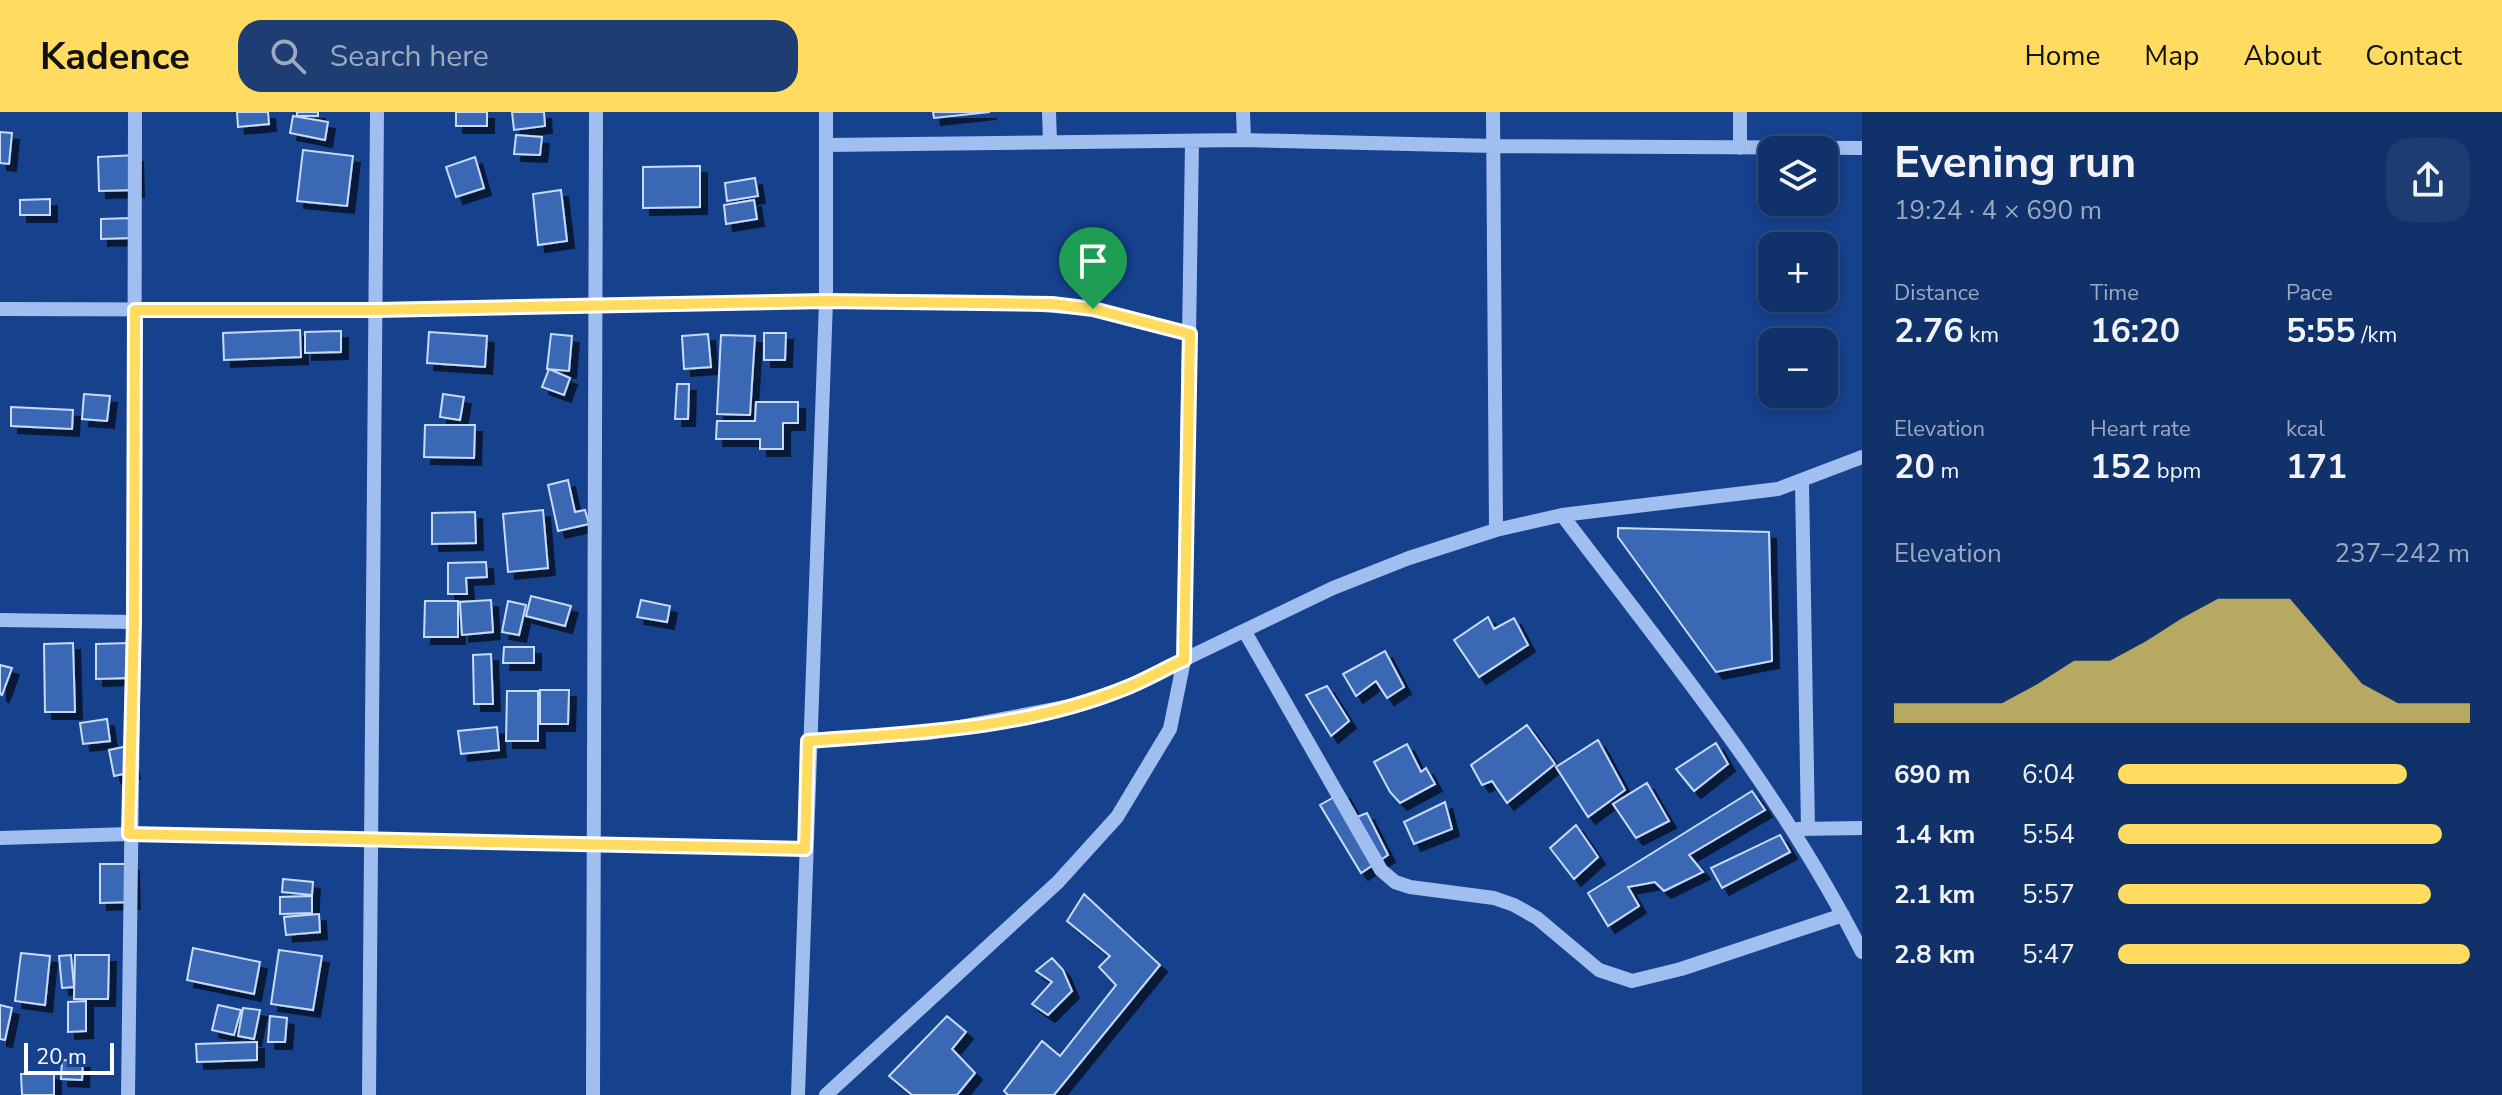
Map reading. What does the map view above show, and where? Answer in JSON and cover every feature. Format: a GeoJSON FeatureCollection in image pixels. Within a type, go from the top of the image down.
{"type":"FeatureCollection","features":[{"type":"Feature","properties":{"kind":"street"},"geometry":{"type":"LineString","coordinates":[[128,1095],[134,622],[135,112]]}},
{"type":"Feature","properties":{"kind":"street"},"geometry":{"type":"LineString","coordinates":[[369,1095],[377,112]]}},
{"type":"Feature","properties":{"kind":"street"},"geometry":{"type":"LineString","coordinates":[[593,1095],[596,112]]}},
{"type":"Feature","properties":{"kind":"street"},"geometry":{"type":"LineString","coordinates":[[798,1095],[808,741],[826,301],[826,112]]}},
{"type":"Feature","properties":{"kind":"street"},"geometry":{"type":"LineString","coordinates":[[1049,112],[1050,142]]}},
{"type":"Feature","properties":{"kind":"street"},"geometry":{"type":"LineString","coordinates":[[1243,112],[1244,140]]}},
{"type":"Feature","properties":{"kind":"street"},"geometry":{"type":"LineString","coordinates":[[1493,112],[1496,530]]}},
{"type":"Feature","properties":{"kind":"street"},"geometry":{"type":"LineString","coordinates":[[1740,112],[1740,148]]}},
{"type":"Feature","properties":{"kind":"street"},"geometry":{"type":"LineString","coordinates":[[826,145],[1244,140],[1493,146],[1862,148]]}},
{"type":"Feature","properties":{"kind":"street"},"geometry":{"type":"LineString","coordinates":[[826,1095],[1058,882],[1117,817],[1170,729],[1184,660],[1192,143]]}},
{"type":"Feature","properties":{"kind":"street"},"geometry":{"type":"LineString","coordinates":[[0,309],[376,310],[826,301],[1052,304],[1093,309],[1190,334]]}},
{"type":"Feature","properties":{"kind":"street"},"geometry":{"type":"LineString","coordinates":[[808,741],[928,733],[1019,718],[1123,689],[1333,588],[1409,558],[1496,530],[1562,515],[1778,489],[1802,483],[1862,457]]}},
{"type":"Feature","properties":{"kind":"street"},"geometry":{"type":"LineString","coordinates":[[1801,829],[1802,483]]}},
{"type":"Feature","properties":{"kind":"street"},"geometry":{"type":"LineString","coordinates":[[1562,515],[1801,829],[1862,952]]}},
{"type":"Feature","properties":{"kind":"street"},"geometry":{"type":"LineString","coordinates":[[0,620],[134,622]]}},
{"type":"Feature","properties":{"kind":"street"},"geometry":{"type":"LineString","coordinates":[[1245,632],[1381,870],[1395,882],[1514,905],[1537,918],[1599,970],[1632,981],[1681,969],[1843,915]]}},
{"type":"Feature","properties":{"kind":"street"},"geometry":{"type":"LineString","coordinates":[[1801,829],[1862,828]]}},
{"type":"Feature","properties":{"kind":"street"},"geometry":{"type":"LineString","coordinates":[[0,838],[129,834],[805,849]]}},
{"type":"Feature","properties":{"kind":"building"},"geometry":{"type":"Polygon","coordinates":[[[237,112],[268,112],[269,124],[238,127],[237,112]]]}},
{"type":"Feature","properties":{"kind":"building"},"geometry":{"type":"Polygon","coordinates":[[[297,112],[318,112],[318,116],[297,116],[297,112]]]}},
{"type":"Feature","properties":{"kind":"building"},"geometry":{"type":"Polygon","coordinates":[[[456,112],[487,112],[487,126],[456,126],[456,112]]]}},
{"type":"Feature","properties":{"kind":"building"},"geometry":{"type":"Polygon","coordinates":[[[512,112],[544,112],[545,126],[514,130],[512,112]]]}},
{"type":"Feature","properties":{"kind":"building"},"geometry":{"type":"Polygon","coordinates":[[[933,112],[990,112],[934,118],[933,112]]]}},
{"type":"Feature","properties":{"kind":"building"},"geometry":{"type":"Polygon","coordinates":[[[293,116],[328,122],[325,140],[290,133],[293,116]]]}},
{"type":"Feature","properties":{"kind":"building"},"geometry":{"type":"Polygon","coordinates":[[[0,132],[12,133],[9,164],[0,163],[0,132]]]}},
{"type":"Feature","properties":{"kind":"building"},"geometry":{"type":"Polygon","coordinates":[[[516,135],[542,137],[540,155],[514,154],[516,135]]]}},
{"type":"Feature","properties":{"kind":"building"},"geometry":{"type":"Polygon","coordinates":[[[303,150],[353,156],[347,206],[297,201],[303,150]]]}},
{"type":"Feature","properties":{"kind":"building"},"geometry":{"type":"Polygon","coordinates":[[[136,155],[137,190],[99,191],[98,157],[136,155]]]}},
{"type":"Feature","properties":{"kind":"building"},"geometry":{"type":"Polygon","coordinates":[[[475,157],[484,188],[456,197],[446,167],[475,157]]]}},
{"type":"Feature","properties":{"kind":"building"},"geometry":{"type":"Polygon","coordinates":[[[700,166],[700,207],[643,208],[643,167],[700,166]]]}},
{"type":"Feature","properties":{"kind":"building"},"geometry":{"type":"Polygon","coordinates":[[[755,178],[758,196],[727,201],[725,183],[755,178]]]}},
{"type":"Feature","properties":{"kind":"building"},"geometry":{"type":"Polygon","coordinates":[[[561,190],[567,241],[538,245],[533,194],[561,190]]]}},
{"type":"Feature","properties":{"kind":"building"},"geometry":{"type":"Polygon","coordinates":[[[50,199],[50,215],[20,215],[20,200],[50,199]]]}},
{"type":"Feature","properties":{"kind":"building"},"geometry":{"type":"Polygon","coordinates":[[[754,200],[757,219],[726,224],[724,205],[754,200]]]}},
{"type":"Feature","properties":{"kind":"building"},"geometry":{"type":"Polygon","coordinates":[[[131,218],[132,238],[101,239],[101,219],[131,218]]]}},
{"type":"Feature","properties":{"kind":"building"},"geometry":{"type":"Polygon","coordinates":[[[300,330],[301,357],[224,360],[223,333],[300,330]]]}},
{"type":"Feature","properties":{"kind":"building"},"geometry":{"type":"Polygon","coordinates":[[[341,331],[341,352],[305,353],[305,332],[341,331]]]}},
{"type":"Feature","properties":{"kind":"building"},"geometry":{"type":"Polygon","coordinates":[[[429,332],[487,336],[485,367],[427,363],[429,332]]]}},
{"type":"Feature","properties":{"kind":"building"},"geometry":{"type":"Polygon","coordinates":[[[764,333],[786,333],[785,360],[764,360],[764,333]]]}},
{"type":"Feature","properties":{"kind":"building"},"geometry":{"type":"Polygon","coordinates":[[[551,334],[572,336],[569,371],[547,369],[551,334]]]}},
{"type":"Feature","properties":{"kind":"building"},"geometry":{"type":"Polygon","coordinates":[[[708,334],[711,367],[684,369],[682,336],[708,334]]]}},
{"type":"Feature","properties":{"kind":"building"},"geometry":{"type":"Polygon","coordinates":[[[721,335],[755,336],[750,415],[717,414],[721,335]]]}},
{"type":"Feature","properties":{"kind":"building"},"geometry":{"type":"Polygon","coordinates":[[[549,369],[570,378],[564,395],[542,387],[549,369]]]}},
{"type":"Feature","properties":{"kind":"building"},"geometry":{"type":"Polygon","coordinates":[[[677,384],[689,384],[688,419],[675,419],[677,384]]]}},
{"type":"Feature","properties":{"kind":"building"},"geometry":{"type":"Polygon","coordinates":[[[84,394],[110,396],[107,421],[82,419],[84,394]]]}},
{"type":"Feature","properties":{"kind":"building"},"geometry":{"type":"Polygon","coordinates":[[[443,394],[464,397],[460,420],[440,417],[443,394]]]}},
{"type":"Feature","properties":{"kind":"building"},"geometry":{"type":"Polygon","coordinates":[[[756,402],[798,402],[798,423],[783,423],[783,449],[760,449],[760,439],[716,439],[717,421],[755,421],[756,402]]]}},
{"type":"Feature","properties":{"kind":"building"},"geometry":{"type":"Polygon","coordinates":[[[11,407],[73,410],[72,429],[11,426],[11,407]]]}},
{"type":"Feature","properties":{"kind":"building"},"geometry":{"type":"Polygon","coordinates":[[[425,425],[475,425],[474,458],[424,457],[425,425]]]}},
{"type":"Feature","properties":{"kind":"building"},"geometry":{"type":"Polygon","coordinates":[[[568,480],[575,512],[585,510],[589,524],[558,531],[548,485],[568,480]]]}},
{"type":"Feature","properties":{"kind":"building"},"geometry":{"type":"Polygon","coordinates":[[[543,510],[548,568],[508,572],[503,514],[543,510]]]}},
{"type":"Feature","properties":{"kind":"building"},"geometry":{"type":"Polygon","coordinates":[[[475,512],[476,543],[432,544],[432,513],[475,512]]]}},
{"type":"Feature","properties":{"kind":"building"},"geometry":{"type":"Polygon","coordinates":[[[1618,528],[1769,532],[1772,661],[1716,672],[1618,537],[1618,528]]]}},
{"type":"Feature","properties":{"kind":"building"},"geometry":{"type":"Polygon","coordinates":[[[486,562],[487,577],[466,578],[467,594],[448,594],[448,563],[486,562]]]}},
{"type":"Feature","properties":{"kind":"building"},"geometry":{"type":"Polygon","coordinates":[[[531,596],[571,606],[565,626],[526,616],[531,596]]]}},
{"type":"Feature","properties":{"kind":"building"},"geometry":{"type":"Polygon","coordinates":[[[491,600],[493,632],[462,635],[460,602],[491,600]]]}},
{"type":"Feature","properties":{"kind":"building"},"geometry":{"type":"Polygon","coordinates":[[[641,600],[670,606],[667,622],[637,617],[641,600]]]}},
{"type":"Feature","properties":{"kind":"building"},"geometry":{"type":"Polygon","coordinates":[[[425,601],[458,601],[458,637],[424,637],[425,601]]]}},
{"type":"Feature","properties":{"kind":"building"},"geometry":{"type":"Polygon","coordinates":[[[508,601],[526,605],[519,635],[502,632],[508,601]]]}},
{"type":"Feature","properties":{"kind":"building"},"geometry":{"type":"Polygon","coordinates":[[[1488,617],[1494,629],[1514,618],[1528,645],[1479,677],[1454,640],[1488,617]]]}},
{"type":"Feature","properties":{"kind":"building"},"geometry":{"type":"Polygon","coordinates":[[[73,643],[75,712],[45,712],[44,644],[73,643]]]}},
{"type":"Feature","properties":{"kind":"building"},"geometry":{"type":"Polygon","coordinates":[[[129,643],[130,678],[96,679],[96,644],[129,643]]]}},
{"type":"Feature","properties":{"kind":"building"},"geometry":{"type":"Polygon","coordinates":[[[504,647],[534,647],[534,663],[503,663],[504,647]]]}},
{"type":"Feature","properties":{"kind":"building"},"geometry":{"type":"Polygon","coordinates":[[[1385,651],[1404,687],[1387,698],[1376,681],[1356,696],[1343,674],[1385,651]]]}},
{"type":"Feature","properties":{"kind":"building"},"geometry":{"type":"Polygon","coordinates":[[[491,654],[493,704],[474,704],[473,655],[491,654]]]}},
{"type":"Feature","properties":{"kind":"building"},"geometry":{"type":"Polygon","coordinates":[[[0,665],[12,668],[2,695],[0,694],[0,665]]]}},
{"type":"Feature","properties":{"kind":"building"},"geometry":{"type":"Polygon","coordinates":[[[1327,686],[1349,721],[1331,736],[1306,695],[1327,686]]]}},
{"type":"Feature","properties":{"kind":"building"},"geometry":{"type":"Polygon","coordinates":[[[540,690],[569,690],[568,724],[540,724],[540,690]]]}},
{"type":"Feature","properties":{"kind":"building"},"geometry":{"type":"Polygon","coordinates":[[[507,691],[538,691],[538,741],[506,741],[507,691]]]}},
{"type":"Feature","properties":{"kind":"building"},"geometry":{"type":"Polygon","coordinates":[[[107,719],[110,741],[83,744],[80,723],[107,719]]]}},
{"type":"Feature","properties":{"kind":"building"},"geometry":{"type":"Polygon","coordinates":[[[1527,725],[1555,764],[1507,803],[1492,781],[1482,785],[1471,765],[1527,725]]]}},
{"type":"Feature","properties":{"kind":"building"},"geometry":{"type":"Polygon","coordinates":[[[497,727],[499,750],[461,754],[458,731],[497,727]]]}},
{"type":"Feature","properties":{"kind":"building"},"geometry":{"type":"Polygon","coordinates":[[[1598,740],[1625,790],[1588,817],[1556,767],[1598,740]]]}},
{"type":"Feature","properties":{"kind":"building"},"geometry":{"type":"Polygon","coordinates":[[[1716,743],[1728,764],[1694,791],[1676,769],[1716,743]]]}},
{"type":"Feature","properties":{"kind":"building"},"geometry":{"type":"Polygon","coordinates":[[[1407,744],[1421,772],[1426,768],[1435,784],[1400,803],[1390,792],[1374,762],[1407,744]]]}},
{"type":"Feature","properties":{"kind":"building"},"geometry":{"type":"Polygon","coordinates":[[[128,746],[133,772],[114,776],[109,750],[128,746]]]}},
{"type":"Feature","properties":{"kind":"building"},"geometry":{"type":"Polygon","coordinates":[[[1647,783],[1669,821],[1636,838],[1613,804],[1647,783]]]}},
{"type":"Feature","properties":{"kind":"building"},"geometry":{"type":"Polygon","coordinates":[[[1752,791],[1765,810],[1689,855],[1703,872],[1664,891],[1655,882],[1628,887],[1639,906],[1608,926],[1588,893],[1752,791]]]}},
{"type":"Feature","properties":{"kind":"building"},"geometry":{"type":"Polygon","coordinates":[[[1343,792],[1357,817],[1367,813],[1388,855],[1361,873],[1320,805],[1343,792]]]}},
{"type":"Feature","properties":{"kind":"building"},"geometry":{"type":"Polygon","coordinates":[[[1445,802],[1452,829],[1414,844],[1404,822],[1445,802]]]}},
{"type":"Feature","properties":{"kind":"building"},"geometry":{"type":"Polygon","coordinates":[[[1576,825],[1598,857],[1574,879],[1550,848],[1576,825]]]}},
{"type":"Feature","properties":{"kind":"building"},"geometry":{"type":"Polygon","coordinates":[[[1780,835],[1790,852],[1722,888],[1711,868],[1780,835]]]}},
{"type":"Feature","properties":{"kind":"building"},"geometry":{"type":"Polygon","coordinates":[[[100,864],[132,864],[133,902],[100,903],[100,864]]]}},
{"type":"Feature","properties":{"kind":"building"},"geometry":{"type":"Polygon","coordinates":[[[283,879],[313,882],[312,895],[282,892],[283,879]]]}},
{"type":"Feature","properties":{"kind":"building"},"geometry":{"type":"Polygon","coordinates":[[[1084,894],[1160,965],[1054,1095],[1008,1095],[1004,1091],[1042,1041],[1060,1056],[1116,985],[1099,967],[1110,956],[1067,921],[1084,894]]]}},
{"type":"Feature","properties":{"kind":"building"},"geometry":{"type":"Polygon","coordinates":[[[312,896],[312,913],[280,914],[280,897],[312,896]]]}},
{"type":"Feature","properties":{"kind":"building"},"geometry":{"type":"Polygon","coordinates":[[[319,914],[320,932],[286,935],[284,917],[319,914]]]}},
{"type":"Feature","properties":{"kind":"building"},"geometry":{"type":"Polygon","coordinates":[[[193,948],[260,962],[254,994],[187,980],[193,948]]]}},
{"type":"Feature","properties":{"kind":"building"},"geometry":{"type":"Polygon","coordinates":[[[279,950],[322,956],[313,1010],[271,1004],[279,950]]]}},
{"type":"Feature","properties":{"kind":"building"},"geometry":{"type":"Polygon","coordinates":[[[21,953],[50,956],[45,1005],[15,1001],[21,953]]]}},
{"type":"Feature","properties":{"kind":"building"},"geometry":{"type":"Polygon","coordinates":[[[71,955],[74,987],[62,988],[59,956],[71,955]]]}},
{"type":"Feature","properties":{"kind":"building"},"geometry":{"type":"Polygon","coordinates":[[[75,955],[109,955],[108,999],[74,999],[75,955]]]}},
{"type":"Feature","properties":{"kind":"building"},"geometry":{"type":"Polygon","coordinates":[[[1052,958],[1063,970],[1072,991],[1048,1015],[1032,1004],[1052,982],[1036,971],[1052,958]]]}},
{"type":"Feature","properties":{"kind":"building"},"geometry":{"type":"Polygon","coordinates":[[[86,1001],[86,1031],[68,1032],[68,1002],[86,1001]]]}},
{"type":"Feature","properties":{"kind":"building"},"geometry":{"type":"Polygon","coordinates":[[[0,1005],[12,1008],[5,1040],[0,1039],[0,1005]]]}},
{"type":"Feature","properties":{"kind":"building"},"geometry":{"type":"Polygon","coordinates":[[[218,1005],[241,1010],[234,1035],[212,1030],[218,1005]]]}},
{"type":"Feature","properties":{"kind":"building"},"geometry":{"type":"Polygon","coordinates":[[[243,1008],[260,1010],[254,1039],[238,1036],[243,1008]]]}},
{"type":"Feature","properties":{"kind":"building"},"geometry":{"type":"Polygon","coordinates":[[[270,1016],[287,1018],[285,1042],[268,1042],[270,1016]]]}},
{"type":"Feature","properties":{"kind":"building"},"geometry":{"type":"Polygon","coordinates":[[[947,1016],[966,1032],[952,1049],[975,1073],[957,1095],[912,1095],[889,1076],[947,1016]]]}},
{"type":"Feature","properties":{"kind":"building"},"geometry":{"type":"Polygon","coordinates":[[[257,1042],[257,1060],[197,1062],[196,1044],[257,1042]]]}},
{"type":"Feature","properties":{"kind":"building"},"geometry":{"type":"Polygon","coordinates":[[[62,1060],[83,1061],[82,1080],[61,1079],[62,1060]]]}},
{"type":"Feature","properties":{"kind":"building"},"geometry":{"type":"Polygon","coordinates":[[[54,1073],[54,1095],[22,1095],[21,1074],[54,1073]]]}},
{"type":"Feature","properties":{"kind":"route"},"geometry":{"type":"LineString","coordinates":[[826,301],[1002,302],[1093,309],[1190,334],[1184,660],[1123,689],[1071,706],[1019,718],[928,733],[808,741],[805,849],[129,834],[134,622],[135,310],[376,310],[826,301]]}}]}
